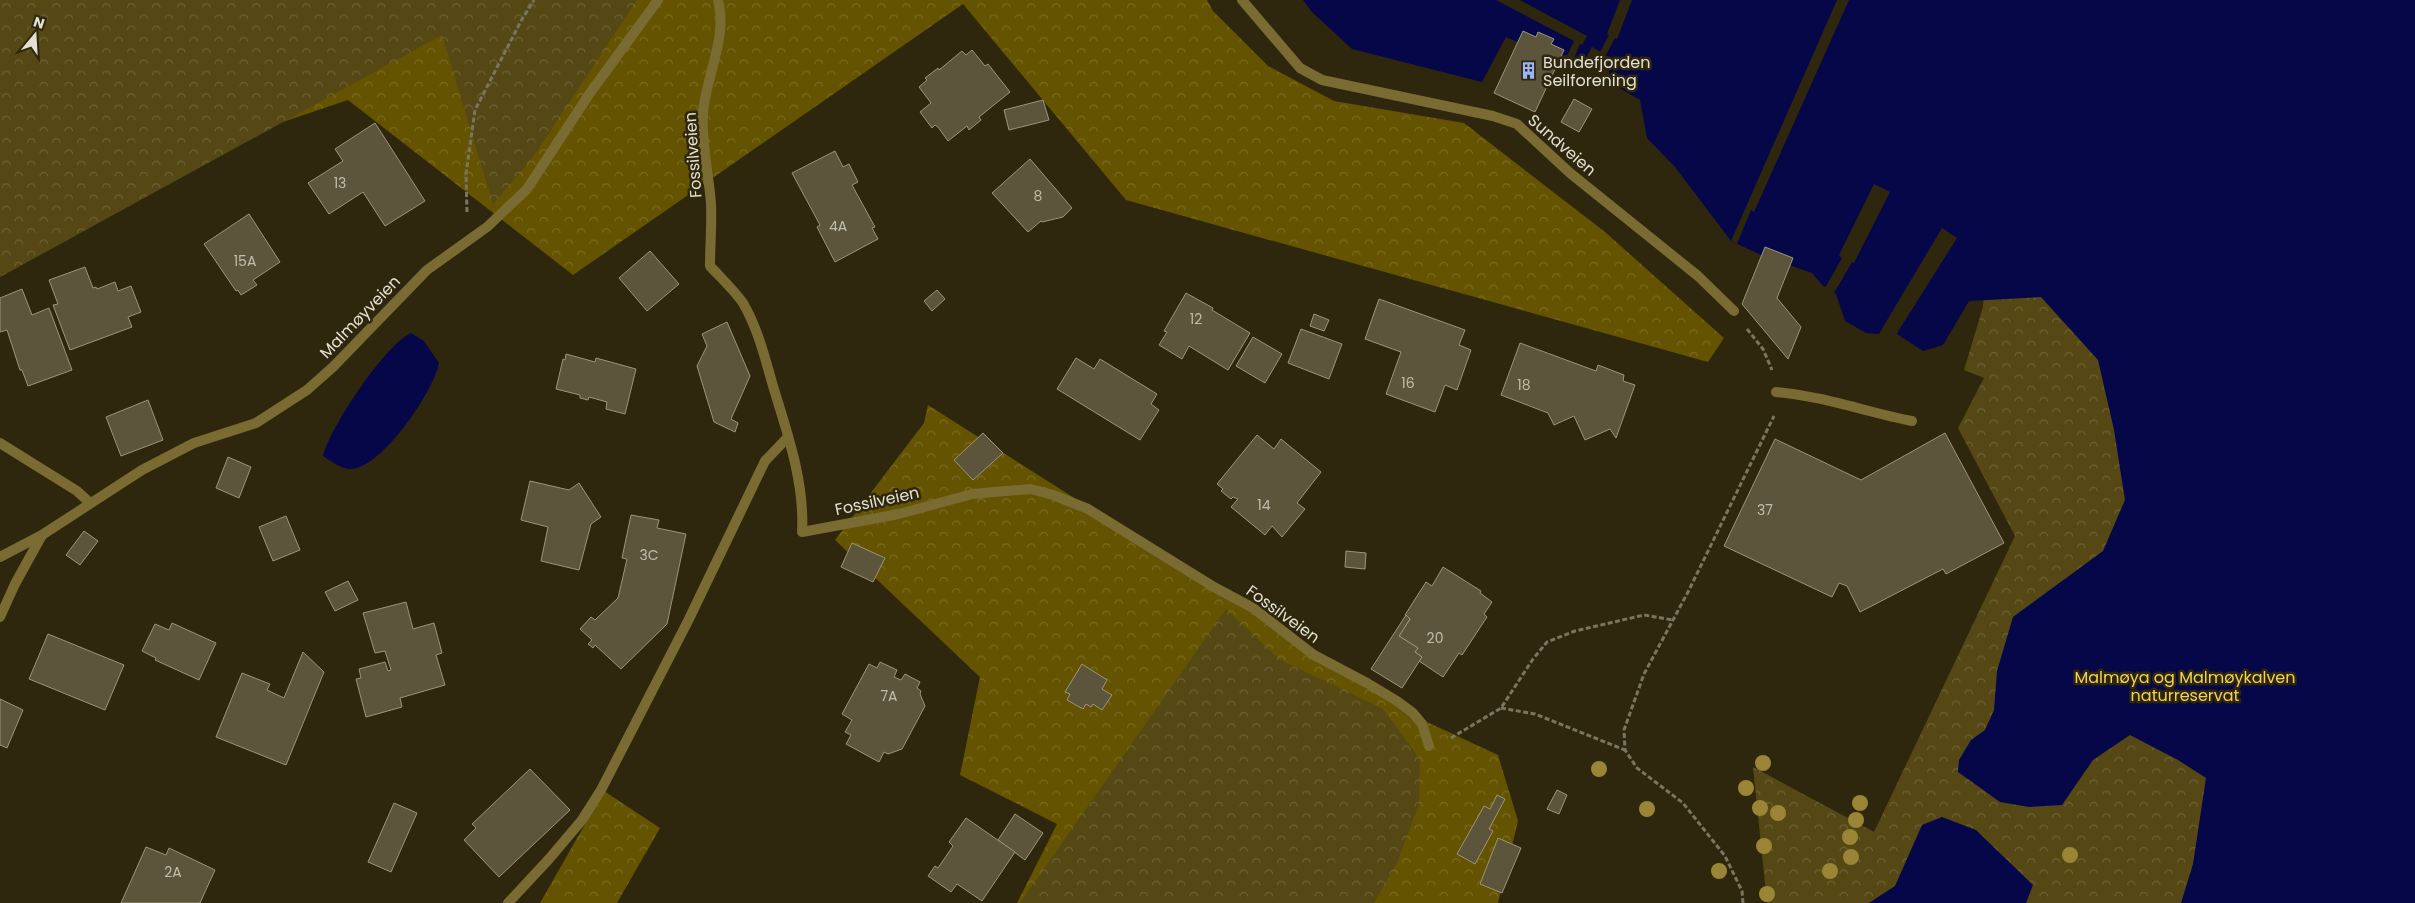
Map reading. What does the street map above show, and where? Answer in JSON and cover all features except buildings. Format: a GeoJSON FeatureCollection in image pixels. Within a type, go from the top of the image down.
{"type":"FeatureCollection","features":[{"type":"Feature","properties":{"kind":"street","name":"Malmøyveien"},"geometry":{"type":"LineString","coordinates":[[0,557],[42,535],[142,470],[176,452],[256,423],[289,404],[333,367],[427,270],[468,242],[510,208],[527,189],[590,93],[658,0]]}},
{"type":"Feature","properties":{"kind":"street","name":"Fossilveien"},"geometry":{"type":"LineString","coordinates":[[718,0],[721,16],[719,35],[706,90],[703,113],[705,166],[711,204],[710,266],[742,302],[758,334],[788,438],[803,515],[802,532],[899,514],[972,494],[1032,489],[1053,495],[1088,509],[1214,587],[1253,608],[1314,655],[1368,682],[1397,701],[1413,713],[1422,724],[1429,746]]}},
{"type":"Feature","properties":{"kind":"street","name":"Sundveien"},"geometry":{"type":"LineString","coordinates":[[1242,0],[1300,68],[1322,80],[1493,116],[1517,124],[1570,173],[1698,276],[1734,311]]}},
{"type":"Feature","properties":{"kind":"street"},"geometry":{"type":"LineString","coordinates":[[1776,392],[1824,398],[1872,413],[1912,421]]}},
{"type":"Feature","properties":{"kind":"street"},"geometry":{"type":"LineString","coordinates":[[508,903],[582,820],[601,790],[688,621],[765,461],[788,438]]}},
{"type":"Feature","properties":{"kind":"street"},"geometry":{"type":"LineString","coordinates":[[0,443],[77,491],[90,503]]}},
{"type":"Feature","properties":{"kind":"street"},"geometry":{"type":"LineString","coordinates":[[0,617],[15,584],[42,535]]}},
{"type":"Feature","properties":{"kind":"path"},"geometry":{"type":"LineString","coordinates":[[468,242],[466,174],[475,110],[520,21],[534,0]]}},
{"type":"Feature","properties":{"kind":"path"},"geometry":{"type":"LineString","coordinates":[[1625,750],[1624,730],[1644,674],[1773,422],[1777,403],[1774,376],[1763,349],[1734,311]]}},
{"type":"Feature","properties":{"kind":"path"},"geometry":{"type":"LineString","coordinates":[[1429,746],[1458,736],[1501,708],[1533,659],[1548,642],[1575,631],[1644,614],[1673,620]]}},
{"type":"Feature","properties":{"kind":"path"},"geometry":{"type":"LineString","coordinates":[[1501,708],[1535,714],[1625,750],[1638,768],[1676,796],[1725,856],[1742,891],[1743,903]]}},
{"type":"Feature","properties":{"kind":"green space"},"geometry":{"type":"Polygon","coordinates":[[[0,0],[1207,0],[1213,11],[1268,66],[1334,101],[1464,123],[1605,232],[1724,338],[1708,362],[1126,200],[963,4],[573,275],[348,100],[0,218],[0,0]]]}},
{"type":"Feature","properties":{"kind":"green space"},"geometry":{"type":"Polygon","coordinates":[[[0,0],[637,0],[533,157],[493,204],[442,35],[0,277],[0,0]]]}},
{"type":"Feature","properties":{"kind":"green space","name":"Malmøya og Malmøykalven naturreservat"},"geometry":{"type":"Polygon","coordinates":[[[2005,32],[2415,706],[2415,903],[1767,903],[1753,767],[1874,832],[2015,536],[1958,428],[1984,378],[1964,370],[1983,307],[2005,32]]]}},
{"type":"Feature","properties":{"kind":"green space"},"geometry":{"type":"Polygon","coordinates":[[[928,405],[1427,722],[1498,755],[1518,821],[1498,903],[1017,903],[1057,824],[960,775],[980,677],[835,540],[924,423],[928,405]]]}},
{"type":"Feature","properties":{"kind":"green space"},"geometry":{"type":"Polygon","coordinates":[[[1226,609],[1279,659],[1383,709],[1420,759],[1419,804],[1397,863],[1374,903],[1020,903],[1226,609]]]}},
{"type":"Feature","properties":{"kind":"green space"},"geometry":{"type":"Polygon","coordinates":[[[604,791],[660,828],[617,903],[540,903],[604,791]]]}},
{"type":"Feature","properties":{"kind":"shaded area"},"geometry":{"type":"Polygon","coordinates":[[[1303,0],[2415,0],[2415,903],[2181,903],[2193,864],[2206,778],[2178,760],[2130,735],[2093,760],[2062,805],[2029,807],[2000,802],[1958,772],[1959,760],[1971,740],[1985,730],[1994,710],[1997,671],[2013,617],[2103,551],[2125,500],[2114,430],[2098,360],[2041,297],[1969,301],[1943,345],[1923,351],[1897,334],[1899,329],[1886,322],[1879,334],[1866,333],[1845,321],[1836,294],[1822,285],[1812,273],[1763,256],[1731,241],[1675,167],[1647,138],[1640,100],[1618,87],[1606,67],[1611,58],[1592,47],[1585,60],[1565,55],[1549,56],[1506,37],[1482,82],[1352,49],[1312,12],[1303,0]]]}},
{"type":"Feature","properties":{"kind":"shaded area"},"geometry":{"type":"Polygon","coordinates":[[[411,333],[424,341],[439,363],[428,391],[405,426],[377,456],[363,465],[347,469],[323,456],[336,426],[360,388],[387,353],[411,333]]]}},
{"type":"Feature","properties":{"kind":"shaded area"},"geometry":{"type":"Polygon","coordinates":[[[1942,817],[1976,830],[2033,885],[2026,903],[1869,903],[1895,886],[1922,825],[1942,817]]]}},
{"type":"Feature","properties":{"kind":"pier"},"geometry":{"type":"Polygon","coordinates":[[[1496,0],[1520,0],[1587,36],[1582,45],[1580,44],[1574,58],[1567,56],[1574,41],[1496,0]]]}},
{"type":"Feature","properties":{"kind":"pier"},"geometry":{"type":"Polygon","coordinates":[[[1620,0],[1632,0],[1617,39],[1615,38],[1606,55],[1600,52],[1609,35],[1607,34],[1620,0]]]}},
{"type":"Feature","properties":{"kind":"pier"},"geometry":{"type":"Polygon","coordinates":[[[1837,0],[1849,0],[1754,212],[1751,210],[1737,244],[1731,241],[1837,0]]]}},
{"type":"Feature","properties":{"kind":"pier"},"geometry":{"type":"Polygon","coordinates":[[[1874,184],[1890,192],[1854,263],[1852,262],[1834,293],[1825,288],[1842,258],[1839,255],[1874,184]]]}},
{"type":"Feature","properties":{"kind":"pier"},"geometry":{"type":"Polygon","coordinates":[[[1942,228],[1957,238],[1899,330],[1886,322],[1942,228]]]}},
{"type":"Feature","properties":{"kind":"place","name":"Bundefjorden Seilforening"},"geometry":{"type":"Point","coordinates":[1529,71]}}]}
